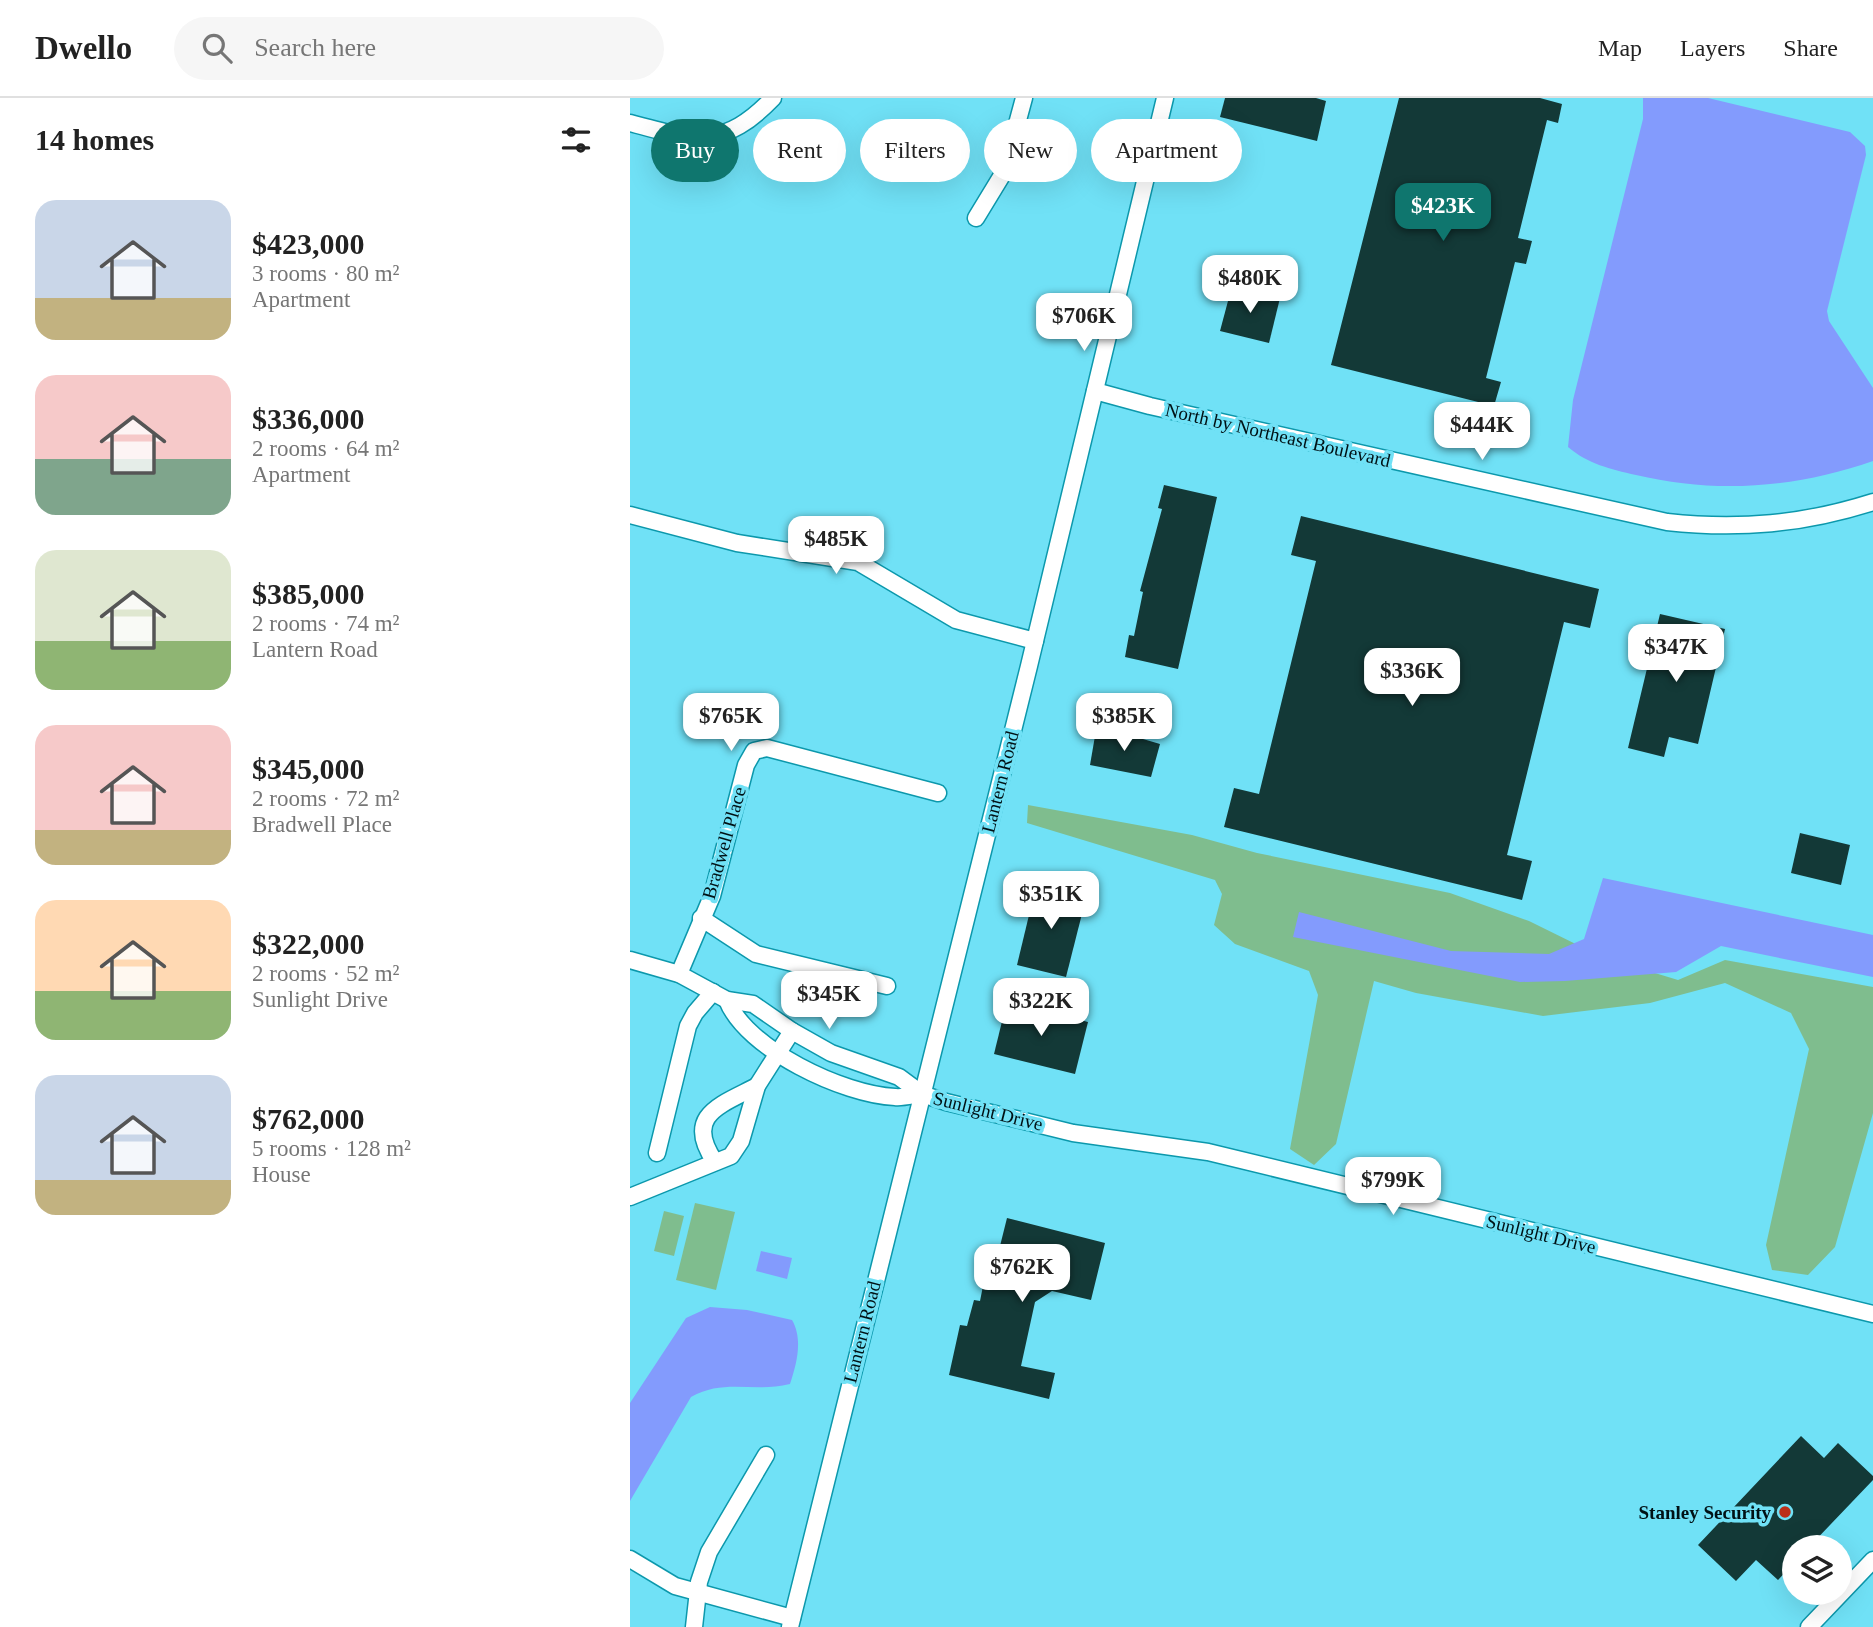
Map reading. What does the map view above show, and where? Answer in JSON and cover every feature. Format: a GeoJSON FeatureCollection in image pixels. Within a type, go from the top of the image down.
{"type":"FeatureCollection","features":[{"type":"Feature","properties":{"kind":"street"},"geometry":{"type":"LineString","coordinates":[[630,123],[687,138],[708,137],[735,130],[773,98]]}},
{"type":"Feature","properties":{"kind":"street"},"geometry":{"type":"LineString","coordinates":[[976,218],[1004,172],[1024,98]]}},
{"type":"Feature","properties":{"kind":"street","name":"Lantern Road"},"geometry":{"type":"LineString","coordinates":[[791,1623],[1035,641],[1165,98]]}},
{"type":"Feature","properties":{"kind":"street","name":"North by Northeast Boulevard"},"geometry":{"type":"LineString","coordinates":[[1094,391],[1162,409],[1667,522],[1724,527],[1802,522],[1873,502]]}},
{"type":"Feature","properties":{"kind":"street"},"geometry":{"type":"LineString","coordinates":[[630,515],[737,543],[858,562],[956,620],[1035,641]]}},
{"type":"Feature","properties":{"kind":"street","name":"Bradwell Place"},"geometry":{"type":"LineString","coordinates":[[678,974],[712,895],[746,765],[754,751],[766,748],[938,793]]}},
{"type":"Feature","properties":{"kind":"street","name":"Bradwell Place"},"geometry":{"type":"LineString","coordinates":[[701,918],[756,954],[887,986]]}},
{"type":"Feature","properties":{"kind":"street"},"geometry":{"type":"LineString","coordinates":[[630,960],[678,974],[720,996],[753,1004],[792,1031],[842,1058],[899,1077],[922,1094]]}},
{"type":"Feature","properties":{"kind":"street"},"geometry":{"type":"LineString","coordinates":[[720,996],[741,1024],[806,1071],[840,1084],[894,1097],[922,1094]]}},
{"type":"Feature","properties":{"kind":"street"},"geometry":{"type":"LineString","coordinates":[[657,1153],[688,1026],[695,1013],[720,996]]}},
{"type":"Feature","properties":{"kind":"street"},"geometry":{"type":"LineString","coordinates":[[630,1196],[731,1156],[737,1149],[757,1086],[792,1031]]}},
{"type":"Feature","properties":{"kind":"street"},"geometry":{"type":"LineString","coordinates":[[715,1162],[707,1150],[702,1126],[709,1111],[757,1086]]}},
{"type":"Feature","properties":{"kind":"street","name":"Sunlight Drive"},"geometry":{"type":"LineString","coordinates":[[922,1094],[1073,1133],[1208,1152],[1873,1314]]}},
{"type":"Feature","properties":{"kind":"street"},"geometry":{"type":"LineString","coordinates":[[694,1627],[697,1594],[709,1552],[766,1455]]}},
{"type":"Feature","properties":{"kind":"street"},"geometry":{"type":"LineString","coordinates":[[630,1559],[675,1586],[791,1623]]}},
{"type":"Feature","properties":{"kind":"street"},"geometry":{"type":"LineString","coordinates":[[1809,1627],[1873,1560]]}},
{"type":"Feature","properties":{"kind":"green space"},"geometry":{"type":"Polygon","coordinates":[[[1028,805],[1192,835],[1257,853],[1450,893],[1529,921],[1602,957],[1678,980],[1725,960],[1873,987],[1873,1113],[1835,1247],[1808,1275],[1772,1270],[1766,1245],[1809,1049],[1791,1013],[1725,983],[1650,1003],[1543,1016],[1416,993],[1374,981],[1336,1144],[1314,1165],[1290,1149],[1318,995],[1309,971],[1235,944],[1214,925],[1222,894],[1215,880],[1027,823],[1028,805]]]}},
{"type":"Feature","properties":{"kind":"green space"},"geometry":{"type":"Polygon","coordinates":[[[695,1203],[735,1212],[716,1290],[676,1280],[695,1203]]]}},
{"type":"Feature","properties":{"kind":"green space"},"geometry":{"type":"Polygon","coordinates":[[[664,1211],[684,1216],[674,1256],[654,1251],[664,1211]]]}},
{"type":"Feature","properties":{"kind":"water"},"geometry":{"type":"Polygon","coordinates":[[[1643,98],[1708,98],[1850,132],[1865,146],[1866,155],[1827,311],[1829,321],[1873,388],[1873,461],[1815,477],[1785,482],[1696,485],[1608,468],[1591,462],[1568,447],[1573,400],[1643,119],[1643,98]]]}},
{"type":"Feature","properties":{"kind":"water"},"geometry":{"type":"Polygon","coordinates":[[[1603,878],[1873,935],[1873,977],[1721,946],[1676,972],[1520,982],[1293,937],[1299,912],[1451,951],[1549,954],[1584,939],[1603,878]]]}},
{"type":"Feature","properties":{"kind":"water"},"geometry":{"type":"Polygon","coordinates":[[[761,1251],[792,1258],[787,1279],[756,1271],[761,1251]]]}},
{"type":"Feature","properties":{"kind":"water"},"geometry":{"type":"Polygon","coordinates":[[[710,1307],[747,1310],[792,1320],[798,1343],[797,1360],[790,1384],[715,1388],[691,1397],[630,1501],[630,1403],[686,1318],[710,1307]]]}},
{"type":"Feature","properties":{"kind":"building"},"geometry":{"type":"Polygon","coordinates":[[[1225,98],[1316,98],[1326,101],[1317,141],[1242,122],[1242,119],[1220,117],[1225,98]]]}},
{"type":"Feature","properties":{"kind":"building"},"geometry":{"type":"Polygon","coordinates":[[[1399,98],[1540,98],[1562,104],[1558,123],[1547,120],[1518,238],[1532,241],[1526,264],[1515,262],[1486,378],[1501,382],[1494,406],[1331,365],[1399,98]]]}},
{"type":"Feature","properties":{"kind":"building"},"geometry":{"type":"Polygon","coordinates":[[[1232,286],[1280,298],[1269,343],[1220,331],[1232,286]]]}},
{"type":"Feature","properties":{"kind":"building"},"geometry":{"type":"Polygon","coordinates":[[[1164,485],[1217,497],[1178,669],[1125,657],[1129,635],[1134,636],[1143,592],[1140,591],[1162,509],[1158,508],[1164,485]]]}},
{"type":"Feature","properties":{"kind":"building"},"geometry":{"type":"Polygon","coordinates":[[[1301,516],[1599,589],[1590,628],[1564,622],[1507,855],[1532,861],[1522,900],[1224,827],[1234,788],[1259,794],[1316,561],[1291,555],[1301,516]]]}},
{"type":"Feature","properties":{"kind":"building"},"geometry":{"type":"Polygon","coordinates":[[[1660,614],[1725,629],[1698,744],[1669,737],[1664,757],[1628,748],[1660,614]]]}},
{"type":"Feature","properties":{"kind":"building"},"geometry":{"type":"Polygon","coordinates":[[[1109,729],[1160,744],[1151,777],[1090,765],[1095,736],[1109,729]]]}},
{"type":"Feature","properties":{"kind":"building"},"geometry":{"type":"Polygon","coordinates":[[[1800,833],[1850,845],[1841,885],[1791,873],[1800,833]]]}},
{"type":"Feature","properties":{"kind":"building"},"geometry":{"type":"Polygon","coordinates":[[[1036,886],[1086,898],[1066,977],[1017,965],[1036,886]]]}},
{"type":"Feature","properties":{"kind":"building"},"geometry":{"type":"Polygon","coordinates":[[[1007,1001],[1088,1022],[1075,1074],[994,1054],[1007,1001]]]}},
{"type":"Feature","properties":{"kind":"building"},"geometry":{"type":"Polygon","coordinates":[[[1007,1218],[1105,1243],[1091,1300],[1052,1291],[1035,1302],[1021,1366],[1055,1373],[1049,1399],[949,1375],[960,1325],[967,1326],[974,1300],[980,1301],[985,1276],[992,1278],[1007,1218]]]}},
{"type":"Feature","properties":{"kind":"building","name":"Stanley Security"},"geometry":{"type":"Polygon","coordinates":[[[1801,1436],[1824,1458],[1838,1443],[1873,1476],[1873,1480],[1820,1535],[1782,1535],[1782,1576],[1778,1580],[1756,1560],[1736,1581],[1698,1545],[1801,1436]]]}},
{"type":"Feature","properties":{"kind":"place","name":"Stanley Security"},"geometry":{"type":"Point","coordinates":[1785,1512]}}]}
